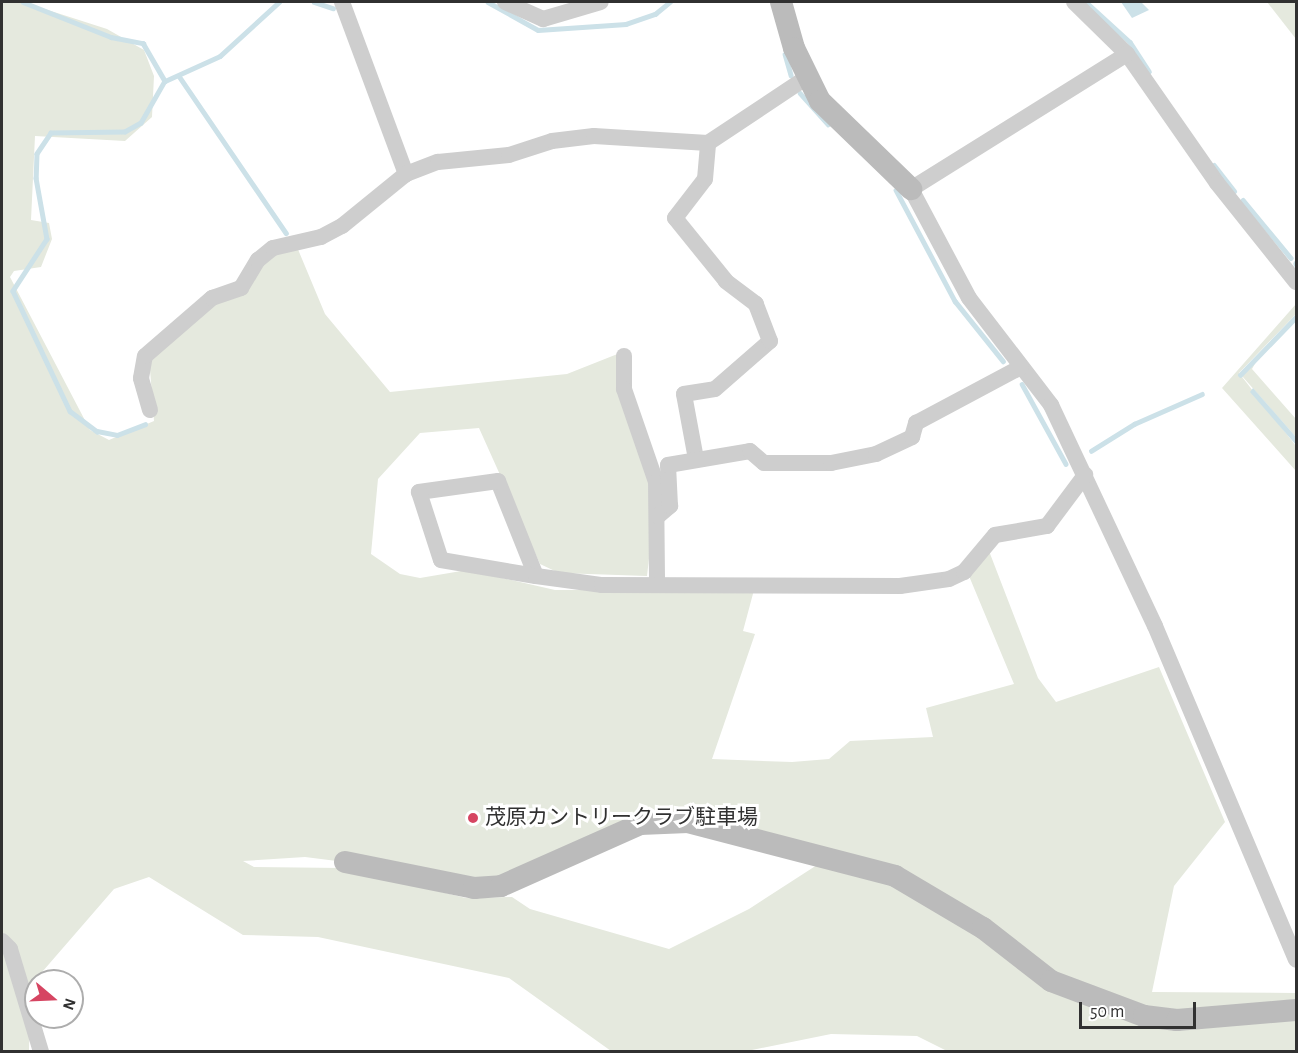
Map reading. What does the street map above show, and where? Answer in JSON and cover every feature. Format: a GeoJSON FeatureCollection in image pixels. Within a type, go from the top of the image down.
{"type":"FeatureCollection","features":[{"type":"Feature","properties":{"kind":"street"},"geometry":{"type":"LineString","coordinates":[[342,2],[406,174]]}},
{"type":"Feature","properties":{"kind":"street"},"geometry":{"type":"LineString","coordinates":[[505,2],[543,19],[601,2]]}},
{"type":"Feature","properties":{"kind":"street"},"geometry":{"type":"LineString","coordinates":[[781,2],[806,78],[820,101],[911,189],[969,298],[1051,405],[1085,475],[1296,959]]}},
{"type":"Feature","properties":{"kind":"street"},"geometry":{"type":"LineString","coordinates":[[1074,2],[1127,54],[1217,183],[1296,282]]}},
{"type":"Feature","properties":{"kind":"street"},"geometry":{"type":"LineString","coordinates":[[911,189],[1127,54]]}},
{"type":"Feature","properties":{"kind":"street"},"geometry":{"type":"LineString","coordinates":[[150,410],[141,378],[145,356],[212,298],[241,288],[258,260],[273,248],[321,237],[342,226],[406,174],[438,162],[509,155],[552,141],[594,136],[708,143],[806,78]]}},
{"type":"Feature","properties":{"kind":"street"},"geometry":{"type":"LineString","coordinates":[[696,459],[684,394],[715,388],[770,341],[756,304],[726,281],[675,218],[705,179],[708,143]]}},
{"type":"Feature","properties":{"kind":"street"},"geometry":{"type":"LineString","coordinates":[[624,356],[624,389],[656,482],[657,585]]}},
{"type":"Feature","properties":{"kind":"street"},"geometry":{"type":"LineString","coordinates":[[657,516],[670,506],[668,465],[750,452],[764,463],[831,463],[876,454],[912,437],[916,423],[1021,367]]}},
{"type":"Feature","properties":{"kind":"street"},"geometry":{"type":"LineString","coordinates":[[536,576],[498,482],[419,492],[441,561],[536,576],[657,585],[900,586],[949,579],[964,572],[995,536],[1047,526],[1085,475]]}},
{"type":"Feature","properties":{"kind":"street"},"geometry":{"type":"LineString","coordinates":[[345,862],[474,888],[492,886],[640,824],[688,822],[895,876],[983,928],[1051,981],[1144,1016],[1177,1020],[1296,1010]]}},
{"type":"Feature","properties":{"kind":"street"},"geometry":{"type":"LineString","coordinates":[[2,940],[9,949],[41,1052]]}},
{"type":"Feature","properties":{"kind":"shaded area"},"geometry":{"type":"Polygon","coordinates":[[[2,2],[23,2],[107,29],[144,50],[154,76],[152,117],[125,141],[35,136],[31,220],[49,223],[52,239],[41,267],[14,271],[10,277],[90,430],[109,440],[154,421],[149,357],[263,258],[297,247],[325,314],[390,392],[567,374],[620,353],[646,465],[653,523],[647,576],[559,573],[540,564],[479,428],[420,433],[378,479],[371,554],[400,574],[420,578],[467,570],[555,590],[754,590],[743,631],[755,634],[712,759],[792,762],[829,759],[850,741],[933,737],[926,708],[1014,684],[969,576],[989,551],[1038,678],[1056,702],[1159,667],[1225,822],[1174,886],[1152,992],[1296,993],[1296,1051],[949,1052],[917,1036],[831,1034],[747,1051],[611,1051],[509,978],[318,937],[243,935],[149,877],[114,889],[45,969],[24,969],[24,1029],[29,1029],[29,1051],[2,1052],[2,2]],[[696,816],[625,820],[511,874],[480,879],[305,857],[243,861],[254,867],[342,868],[466,898],[512,897],[530,909],[669,949],[749,909],[817,865],[696,816]]]}},
{"type":"Feature","properties":{"kind":"shaded area"},"geometry":{"type":"Polygon","coordinates":[[[1267,2],[1296,2],[1296,39],[1267,2]]]}},
{"type":"Feature","properties":{"kind":"shaded area"},"geometry":{"type":"Polygon","coordinates":[[[1296,304],[1296,314],[1239,373],[1296,446],[1296,471],[1222,388],[1296,304]]]}},
{"type":"Feature","properties":{"kind":"shaded area"},"geometry":{"type":"Polygon","coordinates":[[[1257,360],[1252,369],[1296,419],[1296,437],[1242,376],[1257,360]]]}},
{"type":"Feature","properties":{"kind":"water"},"geometry":{"type":"Polygon","coordinates":[[[1121,2],[1141,2],[1149,10],[1132,18],[1121,2]]]}},
{"type":"Feature","properties":{"kind":"water"},"geometry":{"type":"Polygon","coordinates":[[[1253,388],[1296,437],[1296,445],[1250,392],[1253,388]]]}},
{"type":"Feature","properties":{"kind":"waterway"},"geometry":{"type":"LineString","coordinates":[[23,2],[111,37],[143,43],[165,81],[141,123],[125,132],[51,133],[37,154],[36,178],[47,239],[13,291],[70,411],[97,431],[117,435],[145,424]]}},
{"type":"Feature","properties":{"kind":"waterway"},"geometry":{"type":"LineString","coordinates":[[165,81],[220,56],[279,2]]}},
{"type":"Feature","properties":{"kind":"waterway"},"geometry":{"type":"LineString","coordinates":[[314,2],[333,8]]}},
{"type":"Feature","properties":{"kind":"waterway"},"geometry":{"type":"LineString","coordinates":[[488,2],[538,30],[626,24],[655,14],[670,2]]}},
{"type":"Feature","properties":{"kind":"waterway"},"geometry":{"type":"LineString","coordinates":[[1086,2],[1130,42],[1149,71]]}},
{"type":"Feature","properties":{"kind":"waterway"},"geometry":{"type":"LineString","coordinates":[[785,54],[791,75]]}},
{"type":"Feature","properties":{"kind":"waterway"},"geometry":{"type":"LineString","coordinates":[[179,76],[286,233]]}},
{"type":"Feature","properties":{"kind":"waterway"},"geometry":{"type":"LineString","coordinates":[[800,93],[828,124]]}},
{"type":"Feature","properties":{"kind":"waterway"},"geometry":{"type":"LineString","coordinates":[[1214,165],[1234,191]]}},
{"type":"Feature","properties":{"kind":"waterway"},"geometry":{"type":"LineString","coordinates":[[896,190],[955,301],[1003,361]]}},
{"type":"Feature","properties":{"kind":"waterway"},"geometry":{"type":"LineString","coordinates":[[1243,200],[1291,258]]}},
{"type":"Feature","properties":{"kind":"waterway"},"geometry":{"type":"LineString","coordinates":[[1240,375],[1296,317]]}},
{"type":"Feature","properties":{"kind":"waterway"},"geometry":{"type":"LineString","coordinates":[[1022,384],[1066,464]]}},
{"type":"Feature","properties":{"kind":"waterway"},"geometry":{"type":"LineString","coordinates":[[1091,451],[1134,424],[1202,394]]}},
{"type":"Feature","properties":{"kind":"place","name":"茂原カントリークラブ駐車場"},"geometry":{"type":"Point","coordinates":[473,818]}}]}
